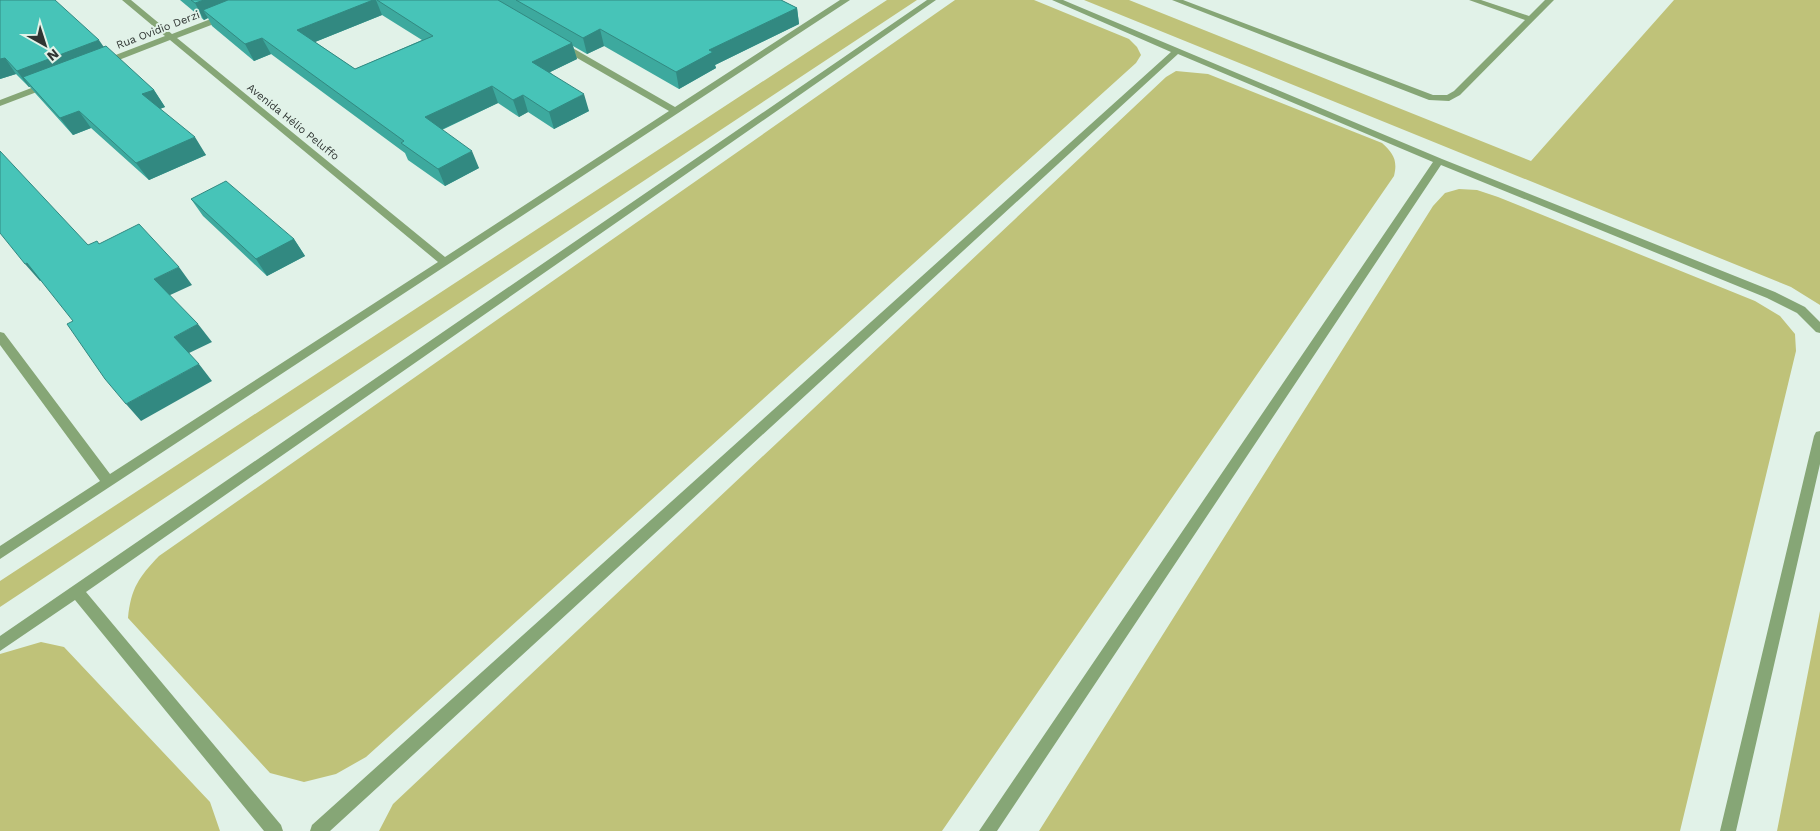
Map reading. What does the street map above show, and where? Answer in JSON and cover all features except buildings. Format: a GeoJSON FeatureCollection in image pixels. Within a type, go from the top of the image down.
{"type":"FeatureCollection","features":[{"type":"Feature","properties":{"kind":"street","name":"Avenida Hélio Peluffo"},"geometry":{"type":"LineString","coordinates":[[126,0],[445,262]]}},
{"type":"Feature","properties":{"kind":"street"},"geometry":{"type":"LineString","coordinates":[[0,644],[932,0]]}},
{"type":"Feature","properties":{"kind":"street"},"geometry":{"type":"LineString","coordinates":[[1056,0],[1438,160],[1771,295],[1801,310],[1820,329]]}},
{"type":"Feature","properties":{"kind":"street"},"geometry":{"type":"LineString","coordinates":[[1176,0],[1432,98],[1449,98],[1457,93],[1550,0]]}},
{"type":"Feature","properties":{"kind":"street"},"geometry":{"type":"LineString","coordinates":[[1473,0],[1529,19]]}},
{"type":"Feature","properties":{"kind":"street"},"geometry":{"type":"LineString","coordinates":[[0,552],[675,111],[837,2]]}},
{"type":"Feature","properties":{"kind":"street","name":"Rua Ovidio Derzi"},"geometry":{"type":"LineString","coordinates":[[90,68],[232,14]]}},
{"type":"Feature","properties":{"kind":"street"},"geometry":{"type":"LineString","coordinates":[[550,39],[675,111]]}},
{"type":"Feature","properties":{"kind":"street"},"geometry":{"type":"LineString","coordinates":[[318,831],[1178,50]]}},
{"type":"Feature","properties":{"kind":"street"},"geometry":{"type":"LineString","coordinates":[[0,103],[54,82]]}},
{"type":"Feature","properties":{"kind":"street"},"geometry":{"type":"LineString","coordinates":[[987,831],[1438,160]]}},
{"type":"Feature","properties":{"kind":"street"},"geometry":{"type":"LineString","coordinates":[[0,336],[108,482]]}},
{"type":"Feature","properties":{"kind":"street"},"geometry":{"type":"LineString","coordinates":[[1728,831],[1820,436]]}},
{"type":"Feature","properties":{"kind":"street"},"geometry":{"type":"LineString","coordinates":[[77,592],[275,831]]}},
{"type":"Feature","properties":{"kind":"green space"},"geometry":{"type":"Polygon","coordinates":[[[887,0],[917,0],[0,607],[0,581],[887,0]]]}},
{"type":"Feature","properties":{"kind":"green space"},"geometry":{"type":"Polygon","coordinates":[[[955,0],[1034,0],[1129,39],[1137,47],[1141,55],[1136,63],[366,757],[336,774],[304,782],[270,773],[128,618],[131,599],[137,584],[152,563],[159,556],[955,0]]]}},
{"type":"Feature","properties":{"kind":"green space"},"geometry":{"type":"Polygon","coordinates":[[[1084,0],[1129,0],[1531,161],[1674,0],[1820,0],[1820,305],[1791,287],[1084,0]]]}},
{"type":"Feature","properties":{"kind":"green space"},"geometry":{"type":"Polygon","coordinates":[[[1176,71],[1208,74],[1382,143],[1394,157],[1394,176],[942,831],[379,831],[393,804],[1166,77],[1176,71]]]}},
{"type":"Feature","properties":{"kind":"green space"},"geometry":{"type":"Polygon","coordinates":[[[1459,189],[1477,190],[1498,197],[1755,301],[1780,316],[1795,334],[1796,351],[1680,831],[1039,831],[1433,206],[1445,193],[1459,189]]]}},
{"type":"Feature","properties":{"kind":"green space"},"geometry":{"type":"Polygon","coordinates":[[[1820,611],[1820,831],[1777,831],[1820,611]]]}},
{"type":"Feature","properties":{"kind":"green space"},"geometry":{"type":"Polygon","coordinates":[[[41,642],[64,647],[210,802],[220,831],[0,831],[0,654],[41,642]]]}}]}
